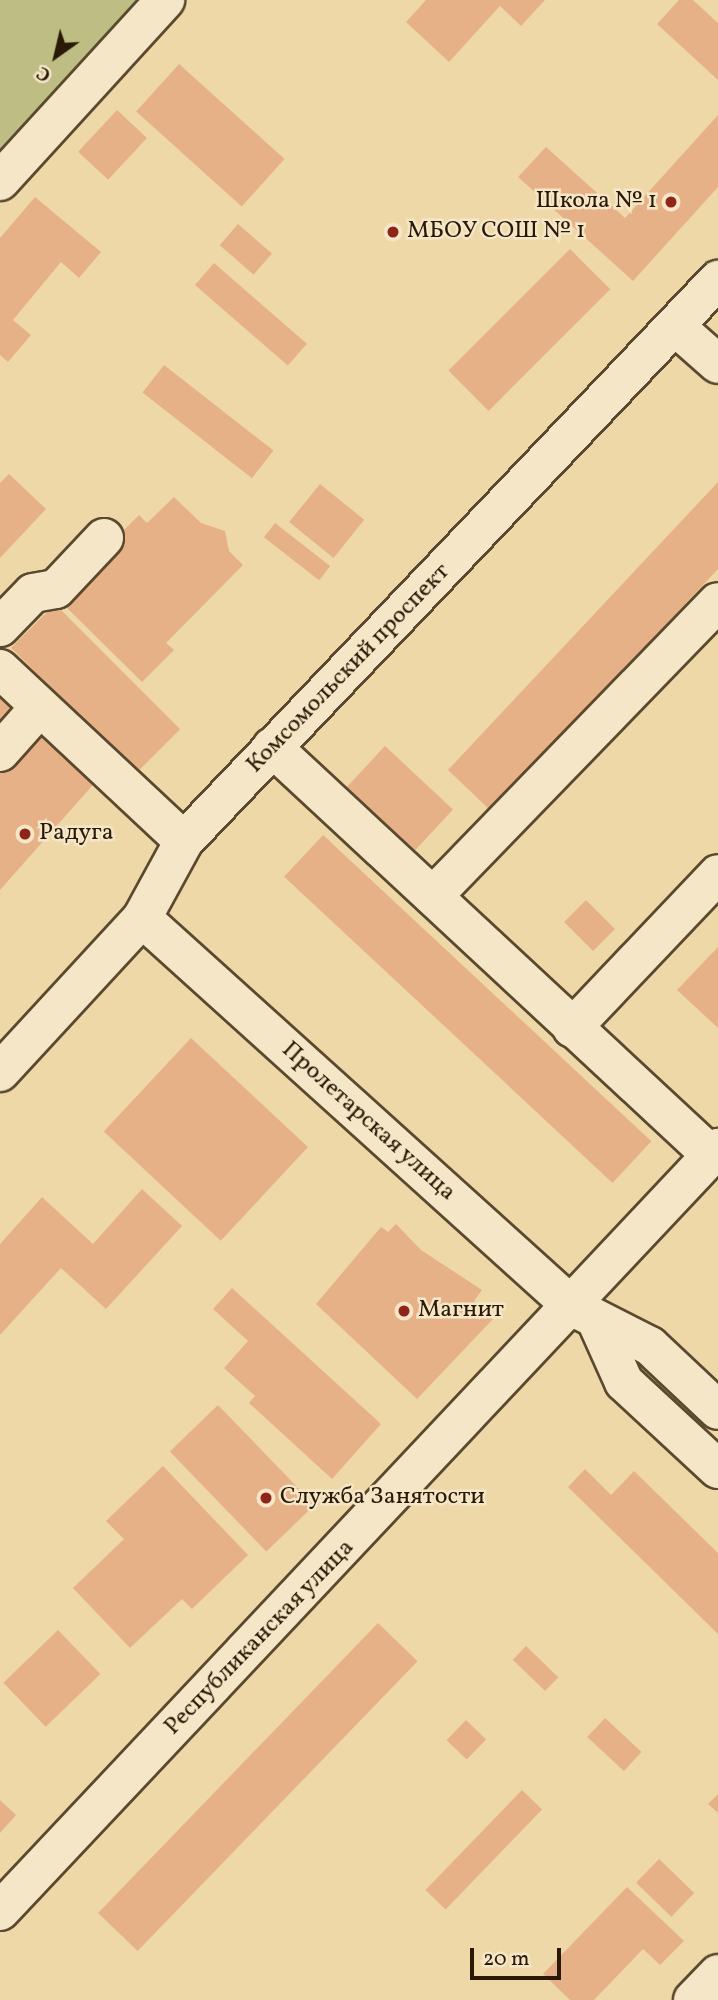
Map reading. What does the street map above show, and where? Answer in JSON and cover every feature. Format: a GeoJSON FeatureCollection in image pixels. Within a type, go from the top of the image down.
{"type":"FeatureCollection","features":[{"type":"Feature","properties":{"kind":"street"},"geometry":{"type":"LineString","coordinates":[[0,181],[164,0]]}},
{"type":"Feature","properties":{"kind":"street","name":"Комсомольский проспект"},"geometry":{"type":"LineString","coordinates":[[0,1072],[142,918],[184,841],[718,280]]}},
{"type":"Feature","properties":{"kind":"street"},"geometry":{"type":"LineString","coordinates":[[675,326],[718,364]]}},
{"type":"Feature","properties":{"kind":"street"},"geometry":{"type":"LineString","coordinates":[[0,627],[33,593],[56,589],[104,538]]}},
{"type":"Feature","properties":{"kind":"street"},"geometry":{"type":"LineString","coordinates":[[433,896],[718,602]]}},
{"type":"Feature","properties":{"kind":"street"},"geometry":{"type":"LineString","coordinates":[[0,669],[184,841]]}},
{"type":"Feature","properties":{"kind":"street"},"geometry":{"type":"LineString","coordinates":[[0,752],[40,707]]}},
{"type":"Feature","properties":{"kind":"street"},"geometry":{"type":"LineString","coordinates":[[272,747],[572,1028],[715,1152]]}},
{"type":"Feature","properties":{"kind":"street"},"geometry":{"type":"LineString","coordinates":[[572,1028],[718,874]]}},
{"type":"Feature","properties":{"kind":"street","name":"Пролетарская улица"},"geometry":{"type":"LineString","coordinates":[[142,918],[585,1315],[650,1346],[718,1410]]}},
{"type":"Feature","properties":{"kind":"street","name":"Республиканская улица"},"geometry":{"type":"LineString","coordinates":[[0,1911],[585,1315],[715,1152]]}},
{"type":"Feature","properties":{"kind":"street","name":"Пролетарская улица"},"geometry":{"type":"LineString","coordinates":[[585,1315],[624,1382],[718,1469]]}},
{"type":"Feature","properties":{"kind":"street"},"geometry":{"type":"LineString","coordinates":[[693,2000],[718,1974]]}},
{"type":"Feature","properties":{"kind":"shaded area"},"geometry":{"type":"Polygon","coordinates":[[[0,0],[141,0],[0,154],[0,0]]]}},
{"type":"Feature","properties":{"kind":"building"},"geometry":{"type":"Polygon","coordinates":[[[426,0],[545,0],[521,26],[500,6],[449,62],[406,22],[426,0]]]}},
{"type":"Feature","properties":{"kind":"building"},"geometry":{"type":"Polygon","coordinates":[[[679,0],[693,0],[718,23],[718,80],[657,24],[679,0]]]}},
{"type":"Feature","properties":{"kind":"building"},"geometry":{"type":"Polygon","coordinates":[[[179,64],[285,159],[242,207],[136,112],[179,64]]]}},
{"type":"Feature","properties":{"kind":"building"},"geometry":{"type":"Polygon","coordinates":[[[117,110],[147,138],[108,180],[78,152],[117,110]]]}},
{"type":"Feature","properties":{"kind":"building","name":"Школа № 1"},"geometry":{"type":"Polygon","coordinates":[[[718,115],[718,187],[633,281],[518,177],[546,147],[625,218],[718,115]]]}},
{"type":"Feature","properties":{"kind":"building"},"geometry":{"type":"Polygon","coordinates":[[[35,197],[101,252],[79,278],[61,262],[13,320],[31,335],[8,362],[0,355],[0,238],[35,197]]]}},
{"type":"Feature","properties":{"kind":"building"},"geometry":{"type":"Polygon","coordinates":[[[238,224],[272,254],[254,275],[220,245],[238,224]]]}},
{"type":"Feature","properties":{"kind":"building"},"geometry":{"type":"Polygon","coordinates":[[[570,249],[610,289],[489,411],[448,371],[570,249]]]}},
{"type":"Feature","properties":{"kind":"building"},"geometry":{"type":"Polygon","coordinates":[[[214,263],[307,344],[288,366],[195,285],[214,263]]]}},
{"type":"Feature","properties":{"kind":"building"},"geometry":{"type":"Polygon","coordinates":[[[164,365],[274,451],[252,478],[142,393],[164,365]]]}},
{"type":"Feature","properties":{"kind":"building"},"geometry":{"type":"Polygon","coordinates":[[[9,474],[46,509],[0,558],[0,483],[9,474]]]}},
{"type":"Feature","properties":{"kind":"building"},"geometry":{"type":"Polygon","coordinates":[[[718,482],[718,569],[491,811],[448,770],[718,482]]]}},
{"type":"Feature","properties":{"kind":"building"},"geometry":{"type":"Polygon","coordinates":[[[320,484],[364,520],[333,558],[289,522],[320,484]]]}},
{"type":"Feature","properties":{"kind":"building"},"geometry":{"type":"Polygon","coordinates":[[[174,497],[201,523],[225,531],[229,551],[243,565],[166,643],[174,650],[142,682],[65,606],[121,549],[113,541],[139,515],[147,523],[174,497]]]}},
{"type":"Feature","properties":{"kind":"building"},"geometry":{"type":"Polygon","coordinates":[[[275,523],[330,566],[319,580],[264,537],[275,523]]]}},
{"type":"Feature","properties":{"kind":"building"},"geometry":{"type":"Polygon","coordinates":[[[55,604],[180,729],[136,773],[11,648],[55,604]]]}},
{"type":"Feature","properties":{"kind":"building"},"geometry":{"type":"Polygon","coordinates":[[[0,692],[19,708],[0,730],[0,692]]]}},
{"type":"Feature","properties":{"kind":"building","name":"Радуга"},"geometry":{"type":"Polygon","coordinates":[[[37,722],[100,777],[0,890],[0,764],[37,722]]]}},
{"type":"Feature","properties":{"kind":"building"},"geometry":{"type":"Polygon","coordinates":[[[385,746],[453,809],[415,850],[347,787],[385,746]]]}},
{"type":"Feature","properties":{"kind":"building"},"geometry":{"type":"Polygon","coordinates":[[[323,835],[651,1141],[613,1183],[284,877],[323,835]]]}},
{"type":"Feature","properties":{"kind":"building"},"geometry":{"type":"Polygon","coordinates":[[[586,900],[615,929],[593,951],[564,922],[586,900]]]}},
{"type":"Feature","properties":{"kind":"building"},"geometry":{"type":"Polygon","coordinates":[[[718,947],[718,1028],[677,990],[718,947]]]}},
{"type":"Feature","properties":{"kind":"building"},"geometry":{"type":"Polygon","coordinates":[[[191,1038],[308,1147],[221,1241],[104,1132],[191,1038]]]}},
{"type":"Feature","properties":{"kind":"building"},"geometry":{"type":"Polygon","coordinates":[[[142,1189],[182,1226],[106,1309],[61,1268],[0,1335],[0,1244],[42,1197],[93,1244],[142,1189]]]}},
{"type":"Feature","properties":{"kind":"building","name":"Магнит"},"geometry":{"type":"Polygon","coordinates":[[[396,1224],[421,1250],[482,1290],[474,1301],[493,1319],[417,1399],[316,1304],[381,1227],[388,1232],[396,1224]]]}},
{"type":"Feature","properties":{"kind":"building"},"geometry":{"type":"Polygon","coordinates":[[[232,1288],[381,1424],[332,1479],[249,1403],[255,1396],[224,1368],[248,1341],[213,1309],[232,1288]]]}},
{"type":"Feature","properties":{"kind":"building"},"geometry":{"type":"Polygon","coordinates":[[[218,1405],[315,1505],[266,1552],[170,1452],[218,1405]]]}},
{"type":"Feature","properties":{"kind":"building"},"geometry":{"type":"Polygon","coordinates":[[[163,1466],[248,1555],[192,1609],[182,1599],[130,1648],[73,1588],[124,1539],[106,1521],[163,1466]]]}},
{"type":"Feature","properties":{"kind":"building"},"geometry":{"type":"Polygon","coordinates":[[[585,1469],[611,1495],[634,1471],[718,1553],[718,1634],[568,1487],[585,1469]]]}},
{"type":"Feature","properties":{"kind":"building"},"geometry":{"type":"Polygon","coordinates":[[[378,1623],[418,1661],[138,1951],[98,1913],[378,1623]]]}},
{"type":"Feature","properties":{"kind":"building"},"geometry":{"type":"Polygon","coordinates":[[[58,1630],[100,1674],[46,1727],[3,1683],[58,1630]]]}},
{"type":"Feature","properties":{"kind":"building"},"geometry":{"type":"Polygon","coordinates":[[[526,1646],[558,1677],[545,1691],[513,1660],[526,1646]]]}},
{"type":"Feature","properties":{"kind":"building"},"geometry":{"type":"Polygon","coordinates":[[[605,1718],[642,1752],[624,1771],[587,1737],[605,1718]]]}},
{"type":"Feature","properties":{"kind":"building"},"geometry":{"type":"Polygon","coordinates":[[[466,1720],[486,1739],[467,1760],[447,1740],[466,1720]]]}},
{"type":"Feature","properties":{"kind":"building"},"geometry":{"type":"Polygon","coordinates":[[[522,1790],[542,1809],[446,1909],[425,1890],[522,1790]]]}},
{"type":"Feature","properties":{"kind":"building"},"geometry":{"type":"Polygon","coordinates":[[[718,1794],[718,1813],[708,1804],[718,1794]]]}},
{"type":"Feature","properties":{"kind":"building"},"geometry":{"type":"Polygon","coordinates":[[[0,1800],[16,1815],[0,1833],[0,1800]]]}},
{"type":"Feature","properties":{"kind":"building"},"geometry":{"type":"Polygon","coordinates":[[[659,1859],[694,1893],[671,1917],[636,1883],[659,1859]]]}},
{"type":"Feature","properties":{"kind":"building"},"geometry":{"type":"Polygon","coordinates":[[[627,1887],[684,1941],[660,1965],[643,1949],[594,2000],[570,2000],[543,1974],[627,1887]]]}},
{"type":"Feature","properties":{"kind":"place","name":"Школа № 1"},"geometry":{"type":"Point","coordinates":[671,202]}},
{"type":"Feature","properties":{"kind":"place","name":"МБОУ СОШ № 1"},"geometry":{"type":"Point","coordinates":[393,232]}},
{"type":"Feature","properties":{"kind":"place","name":"Радуга"},"geometry":{"type":"Point","coordinates":[25,834]}},
{"type":"Feature","properties":{"kind":"place","name":"Магнит"},"geometry":{"type":"Point","coordinates":[404,1311]}},
{"type":"Feature","properties":{"kind":"place","name":"Служба Занятости"},"geometry":{"type":"Point","coordinates":[266,1498]}}]}
